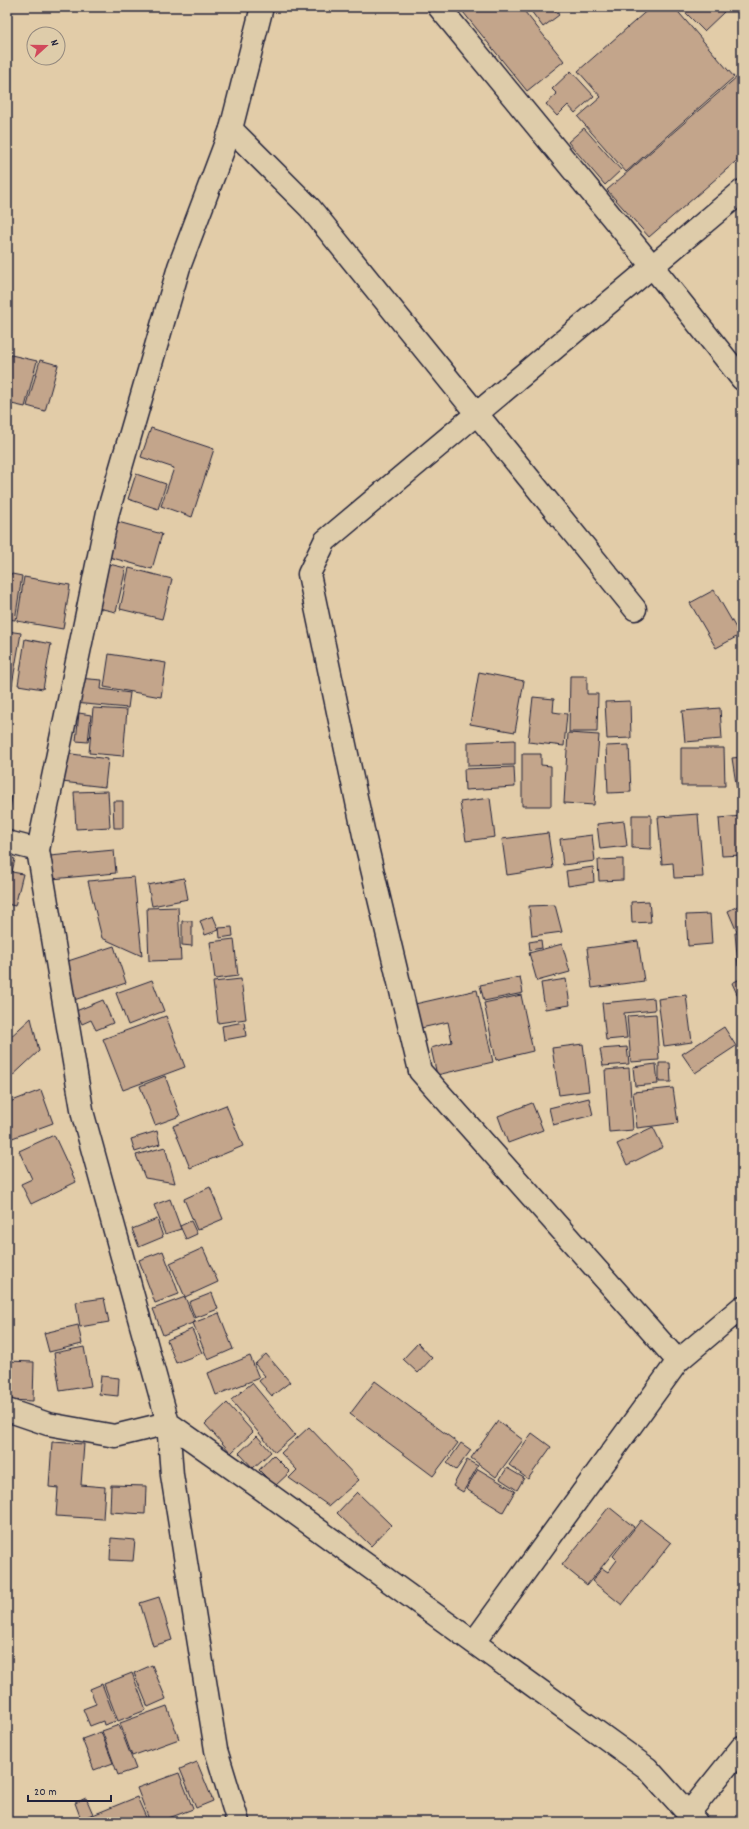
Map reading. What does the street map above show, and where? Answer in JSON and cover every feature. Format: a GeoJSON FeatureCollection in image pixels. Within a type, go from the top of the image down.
{"type":"FeatureCollection","features":[{"type":"Feature","properties":{"kind":"street"},"geometry":{"type":"LineString","coordinates":[[238,1822],[216,1750],[172,1475],[168,1423],[83,1115],[38,850],[108,512],[179,267],[231,129],[262,7]]}},
{"type":"Feature","properties":{"kind":"street"},"geometry":{"type":"LineString","coordinates":[[439,7],[652,266],[742,379]]}},
{"type":"Feature","properties":{"kind":"street"},"geometry":{"type":"LineString","coordinates":[[231,129],[310,208],[635,609]]}},
{"type":"Feature","properties":{"kind":"street"},"geometry":{"type":"LineString","coordinates":[[678,1361],[420,1071],[364,835],[309,574],[325,541],[742,191]]}},
{"type":"Feature","properties":{"kind":"street"},"geometry":{"type":"LineString","coordinates":[[7,842],[38,850]]}},
{"type":"Feature","properties":{"kind":"street"},"geometry":{"type":"LineString","coordinates":[[474,1642],[678,1361],[742,1306]]}},
{"type":"Feature","properties":{"kind":"street"},"geometry":{"type":"LineString","coordinates":[[7,1410],[48,1424],[115,1436],[168,1423],[259,1487],[647,1768],[693,1818],[742,1747]]}},
{"type":"Feature","properties":{"kind":"building"},"geometry":{"type":"Polygon","coordinates":[[[459,7],[521,7],[564,61],[527,91],[459,7]]]}},
{"type":"Feature","properties":{"kind":"building"},"geometry":{"type":"Polygon","coordinates":[[[528,7],[552,7],[559,15],[543,27],[528,7]]]}},
{"type":"Feature","properties":{"kind":"building"},"geometry":{"type":"Polygon","coordinates":[[[651,7],[674,7],[734,77],[626,172],[578,117],[601,97],[578,71],[651,7]]]}},
{"type":"Feature","properties":{"kind":"building"},"geometry":{"type":"Polygon","coordinates":[[[680,7],[719,7],[724,12],[704,31],[680,7]]]}},
{"type":"Feature","properties":{"kind":"building"},"geometry":{"type":"Polygon","coordinates":[[[571,71],[594,96],[575,113],[568,105],[557,116],[546,104],[557,94],[552,89],[571,71]]]}},
{"type":"Feature","properties":{"kind":"building"},"geometry":{"type":"Polygon","coordinates":[[[738,76],[742,80],[742,156],[649,237],[607,190],[738,76]]]}},
{"type":"Feature","properties":{"kind":"building"},"geometry":{"type":"Polygon","coordinates":[[[584,128],[621,170],[605,185],[568,142],[584,128]]]}},
{"type":"Feature","properties":{"kind":"building"},"geometry":{"type":"Polygon","coordinates":[[[7,354],[37,361],[25,407],[7,403],[7,354]]]}},
{"type":"Feature","properties":{"kind":"building"},"geometry":{"type":"Polygon","coordinates":[[[40,360],[58,365],[45,411],[27,406],[40,360]]]}},
{"type":"Feature","properties":{"kind":"building"},"geometry":{"type":"Polygon","coordinates":[[[151,428],[214,449],[192,517],[161,506],[174,468],[141,457],[151,428]]]}},
{"type":"Feature","properties":{"kind":"building"},"geometry":{"type":"Polygon","coordinates":[[[136,474],[166,484],[158,509],[128,499],[136,474]]]}},
{"type":"Feature","properties":{"kind":"building"},"geometry":{"type":"Polygon","coordinates":[[[118,522],[162,534],[152,569],[109,557],[118,522]]]}},
{"type":"Feature","properties":{"kind":"building"},"geometry":{"type":"Polygon","coordinates":[[[109,564],[126,568],[116,612],[98,608],[109,564]]]}},
{"type":"Feature","properties":{"kind":"building"},"geometry":{"type":"Polygon","coordinates":[[[129,568],[172,579],[162,619],[120,609],[129,568]]]}},
{"type":"Feature","properties":{"kind":"building"},"geometry":{"type":"Polygon","coordinates":[[[7,573],[22,576],[15,620],[7,619],[7,573]]]}},
{"type":"Feature","properties":{"kind":"building"},"geometry":{"type":"Polygon","coordinates":[[[24,577],[70,585],[63,629],[17,621],[24,577]]]}},
{"type":"Feature","properties":{"kind":"building"},"geometry":{"type":"Polygon","coordinates":[[[714,590],[740,635],[716,648],[690,603],[714,590]]]}},
{"type":"Feature","properties":{"kind":"building"},"geometry":{"type":"Polygon","coordinates":[[[7,631],[21,633],[12,685],[7,684],[7,631]]]}},
{"type":"Feature","properties":{"kind":"building"},"geometry":{"type":"Polygon","coordinates":[[[25,639],[51,644],[43,689],[18,685],[25,639]]]}},
{"type":"Feature","properties":{"kind":"building"},"geometry":{"type":"Polygon","coordinates":[[[109,654],[166,663],[161,697],[104,687],[109,654]]]}},
{"type":"Feature","properties":{"kind":"building"},"geometry":{"type":"Polygon","coordinates":[[[479,672],[524,681],[515,732],[470,724],[479,672]]]}},
{"type":"Feature","properties":{"kind":"building"},"geometry":{"type":"Polygon","coordinates":[[[570,676],[587,676],[587,694],[598,694],[597,732],[569,732],[570,676]]]}},
{"type":"Feature","properties":{"kind":"building"},"geometry":{"type":"Polygon","coordinates":[[[77,678],[102,680],[101,689],[130,693],[128,708],[74,703],[77,678]]]}},
{"type":"Feature","properties":{"kind":"building"},"geometry":{"type":"Polygon","coordinates":[[[533,697],[554,699],[553,712],[567,714],[564,746],[528,742],[533,697]]]}},
{"type":"Feature","properties":{"kind":"building"},"geometry":{"type":"Polygon","coordinates":[[[630,701],[631,738],[607,739],[605,702],[630,701]]]}},
{"type":"Feature","properties":{"kind":"building"},"geometry":{"type":"Polygon","coordinates":[[[93,708],[127,710],[123,756],[89,753],[93,708]]]}},
{"type":"Feature","properties":{"kind":"building"},"geometry":{"type":"Polygon","coordinates":[[[720,708],[722,739],[685,742],[682,711],[720,708]]]}},
{"type":"Feature","properties":{"kind":"building"},"geometry":{"type":"Polygon","coordinates":[[[79,713],[91,715],[88,742],[76,741],[79,713]]]}},
{"type":"Feature","properties":{"kind":"building"},"geometry":{"type":"Polygon","coordinates":[[[568,733],[599,735],[594,805],[564,803],[568,733]]]}},
{"type":"Feature","properties":{"kind":"building"},"geometry":{"type":"Polygon","coordinates":[[[515,740],[515,765],[468,766],[468,742],[515,740]]]}},
{"type":"Feature","properties":{"kind":"building"},"geometry":{"type":"Polygon","coordinates":[[[629,745],[631,792],[608,793],[606,746],[629,745]]]}},
{"type":"Feature","properties":{"kind":"building"},"geometry":{"type":"Polygon","coordinates":[[[681,748],[724,748],[725,786],[681,786],[681,748]]]}},
{"type":"Feature","properties":{"kind":"building"},"geometry":{"type":"Polygon","coordinates":[[[65,753],[108,759],[105,787],[62,782],[65,753]]]}},
{"type":"Feature","properties":{"kind":"building"},"geometry":{"type":"Polygon","coordinates":[[[522,754],[541,754],[541,765],[551,766],[551,806],[522,806],[522,754]]]}},
{"type":"Feature","properties":{"kind":"building"},"geometry":{"type":"Polygon","coordinates":[[[742,757],[742,790],[737,790],[732,758],[742,757]]]}},
{"type":"Feature","properties":{"kind":"building"},"geometry":{"type":"Polygon","coordinates":[[[514,767],[515,787],[465,790],[464,769],[514,767]]]}},
{"type":"Feature","properties":{"kind":"building"},"geometry":{"type":"Polygon","coordinates":[[[108,791],[110,827],[76,829],[74,792],[108,791]]]}},
{"type":"Feature","properties":{"kind":"building"},"geometry":{"type":"Polygon","coordinates":[[[7,796],[12,797],[7,828],[7,796]]]}},
{"type":"Feature","properties":{"kind":"building"},"geometry":{"type":"Polygon","coordinates":[[[490,798],[495,837],[466,841],[460,802],[490,798]]]}},
{"type":"Feature","properties":{"kind":"building"},"geometry":{"type":"Polygon","coordinates":[[[113,801],[123,801],[123,828],[114,828],[113,801]]]}},
{"type":"Feature","properties":{"kind":"building"},"geometry":{"type":"Polygon","coordinates":[[[698,814],[703,877],[674,878],[673,863],[662,864],[658,817],[698,814]]]}},
{"type":"Feature","properties":{"kind":"building"},"geometry":{"type":"Polygon","coordinates":[[[632,815],[651,815],[651,849],[632,848],[632,815]]]}},
{"type":"Feature","properties":{"kind":"building"},"geometry":{"type":"Polygon","coordinates":[[[742,816],[742,855],[722,856],[719,818],[742,816]]]}},
{"type":"Feature","properties":{"kind":"building"},"geometry":{"type":"Polygon","coordinates":[[[624,821],[627,846],[600,849],[597,824],[624,821]]]}},
{"type":"Feature","properties":{"kind":"building"},"geometry":{"type":"Polygon","coordinates":[[[548,833],[553,868],[507,875],[502,839],[548,833]]]}},
{"type":"Feature","properties":{"kind":"building"},"geometry":{"type":"Polygon","coordinates":[[[592,835],[595,861],[563,865],[560,839],[592,835]]]}},
{"type":"Feature","properties":{"kind":"building"},"geometry":{"type":"Polygon","coordinates":[[[114,850],[116,873],[52,879],[50,856],[114,850]]]}},
{"type":"Feature","properties":{"kind":"building"},"geometry":{"type":"Polygon","coordinates":[[[7,857],[15,859],[12,872],[23,874],[15,906],[7,904],[7,857]]]}},
{"type":"Feature","properties":{"kind":"building"},"geometry":{"type":"Polygon","coordinates":[[[623,859],[623,880],[599,881],[598,860],[623,859]]]}},
{"type":"Feature","properties":{"kind":"building"},"geometry":{"type":"Polygon","coordinates":[[[593,867],[594,882],[568,886],[566,871],[593,867]]]}},
{"type":"Feature","properties":{"kind":"building"},"geometry":{"type":"Polygon","coordinates":[[[134,877],[142,956],[102,938],[88,881],[134,877]]]}},
{"type":"Feature","properties":{"kind":"building"},"geometry":{"type":"Polygon","coordinates":[[[184,878],[188,899],[152,906],[148,885],[184,878]]]}},
{"type":"Feature","properties":{"kind":"building"},"geometry":{"type":"Polygon","coordinates":[[[649,901],[651,922],[632,923],[631,902],[649,901]]]}},
{"type":"Feature","properties":{"kind":"building"},"geometry":{"type":"Polygon","coordinates":[[[555,905],[562,932],[532,936],[529,906],[555,905]]]}},
{"type":"Feature","properties":{"kind":"building"},"geometry":{"type":"Polygon","coordinates":[[[738,906],[742,915],[742,930],[737,932],[728,911],[738,906]]]}},
{"type":"Feature","properties":{"kind":"building"},"geometry":{"type":"Polygon","coordinates":[[[178,907],[181,960],[149,961],[147,908],[178,907]]]}},
{"type":"Feature","properties":{"kind":"building"},"geometry":{"type":"Polygon","coordinates":[[[710,914],[712,944],[688,946],[686,915],[710,914]]]}},
{"type":"Feature","properties":{"kind":"building"},"geometry":{"type":"Polygon","coordinates":[[[213,916],[219,930],[205,935],[200,921],[213,916]]]}},
{"type":"Feature","properties":{"kind":"building"},"geometry":{"type":"Polygon","coordinates":[[[182,921],[192,921],[192,946],[182,945],[182,921]]]}},
{"type":"Feature","properties":{"kind":"building"},"geometry":{"type":"Polygon","coordinates":[[[232,927],[233,936],[220,938],[219,928],[232,927]]]}},
{"type":"Feature","properties":{"kind":"building"},"geometry":{"type":"Polygon","coordinates":[[[735,933],[742,933],[742,965],[738,966],[735,933]]]}},
{"type":"Feature","properties":{"kind":"building"},"geometry":{"type":"Polygon","coordinates":[[[234,939],[238,976],[215,979],[210,942],[234,939]]]}},
{"type":"Feature","properties":{"kind":"building"},"geometry":{"type":"Polygon","coordinates":[[[541,940],[542,948],[530,950],[529,942],[541,940]]]}},
{"type":"Feature","properties":{"kind":"building"},"geometry":{"type":"Polygon","coordinates":[[[638,941],[644,981],[592,988],[587,948],[638,941]]]}},
{"type":"Feature","properties":{"kind":"building"},"geometry":{"type":"Polygon","coordinates":[[[562,944],[570,972],[537,981],[529,953],[562,944]]]}},
{"type":"Feature","properties":{"kind":"building"},"geometry":{"type":"Polygon","coordinates":[[[114,946],[126,983],[74,1000],[62,963],[114,946]]]}},
{"type":"Feature","properties":{"kind":"building"},"geometry":{"type":"Polygon","coordinates":[[[520,977],[523,993],[484,1001],[480,985],[520,977]]]}},
{"type":"Feature","properties":{"kind":"building"},"geometry":{"type":"Polygon","coordinates":[[[742,978],[742,1005],[732,983],[742,978]]]}},
{"type":"Feature","properties":{"kind":"building"},"geometry":{"type":"Polygon","coordinates":[[[241,979],[246,1019],[218,1023],[213,982],[241,979]]]}},
{"type":"Feature","properties":{"kind":"building"},"geometry":{"type":"Polygon","coordinates":[[[566,979],[570,1005],[545,1009],[541,983],[566,979]]]}},
{"type":"Feature","properties":{"kind":"building"},"geometry":{"type":"Polygon","coordinates":[[[152,980],[164,1011],[128,1025],[116,993],[152,980]]]}},
{"type":"Feature","properties":{"kind":"building"},"geometry":{"type":"Polygon","coordinates":[[[477,990],[493,1062],[437,1075],[431,1048],[452,1042],[448,1022],[421,1028],[415,1004],[477,990]]]}},
{"type":"Feature","properties":{"kind":"building"},"geometry":{"type":"Polygon","coordinates":[[[521,995],[533,1051],[496,1060],[484,1003],[521,995]]]}},
{"type":"Feature","properties":{"kind":"building"},"geometry":{"type":"Polygon","coordinates":[[[686,995],[692,1042],[664,1046],[658,999],[686,995]]]}},
{"type":"Feature","properties":{"kind":"building"},"geometry":{"type":"Polygon","coordinates":[[[654,998],[655,1010],[624,1013],[627,1038],[606,1040],[602,1003],[654,998]]]}},
{"type":"Feature","properties":{"kind":"building"},"geometry":{"type":"Polygon","coordinates":[[[103,1000],[113,1023],[96,1030],[91,1020],[82,1024],[76,1011],[103,1000]]]}},
{"type":"Feature","properties":{"kind":"building"},"geometry":{"type":"Polygon","coordinates":[[[656,1014],[659,1060],[631,1062],[627,1016],[656,1014]]]}},
{"type":"Feature","properties":{"kind":"building"},"geometry":{"type":"Polygon","coordinates":[[[166,1016],[185,1067],[123,1090],[103,1039],[166,1016]]]}},
{"type":"Feature","properties":{"kind":"building"},"geometry":{"type":"Polygon","coordinates":[[[31,1018],[39,1051],[7,1081],[7,1040],[31,1018]]]}},
{"type":"Feature","properties":{"kind":"building"},"geometry":{"type":"Polygon","coordinates":[[[244,1022],[246,1036],[224,1040],[222,1026],[244,1022]]]}},
{"type":"Feature","properties":{"kind":"building"},"geometry":{"type":"Polygon","coordinates":[[[724,1027],[736,1046],[695,1073],[682,1054],[724,1027]]]}},
{"type":"Feature","properties":{"kind":"building"},"geometry":{"type":"Polygon","coordinates":[[[583,1044],[589,1091],[559,1095],[552,1048],[583,1044]]]}},
{"type":"Feature","properties":{"kind":"building"},"geometry":{"type":"Polygon","coordinates":[[[627,1047],[629,1064],[603,1066],[600,1049],[627,1047]]]}},
{"type":"Feature","properties":{"kind":"building"},"geometry":{"type":"Polygon","coordinates":[[[659,1063],[670,1063],[671,1082],[659,1082],[659,1063]]]}},
{"type":"Feature","properties":{"kind":"building"},"geometry":{"type":"Polygon","coordinates":[[[656,1064],[658,1084],[635,1086],[633,1067],[656,1064]]]}},
{"type":"Feature","properties":{"kind":"building"},"geometry":{"type":"Polygon","coordinates":[[[629,1068],[633,1130],[609,1132],[605,1070],[629,1068]]]}},
{"type":"Feature","properties":{"kind":"building"},"geometry":{"type":"Polygon","coordinates":[[[165,1076],[180,1116],[155,1125],[140,1086],[165,1076]]]}},
{"type":"Feature","properties":{"kind":"building"},"geometry":{"type":"Polygon","coordinates":[[[673,1088],[678,1123],[637,1128],[633,1092],[673,1088]]]}},
{"type":"Feature","properties":{"kind":"building"},"geometry":{"type":"Polygon","coordinates":[[[41,1090],[53,1123],[7,1140],[7,1103],[41,1090]]]}},
{"type":"Feature","properties":{"kind":"building"},"geometry":{"type":"Polygon","coordinates":[[[589,1098],[593,1115],[553,1125],[549,1108],[589,1098]]]}},
{"type":"Feature","properties":{"kind":"building"},"geometry":{"type":"Polygon","coordinates":[[[532,1103],[543,1130],[508,1143],[498,1116],[532,1103]]]}},
{"type":"Feature","properties":{"kind":"building"},"geometry":{"type":"Polygon","coordinates":[[[226,1105],[243,1146],[190,1168],[173,1126],[226,1105]]]}},
{"type":"Feature","properties":{"kind":"building"},"geometry":{"type":"Polygon","coordinates":[[[653,1127],[663,1147],[627,1165],[617,1144],[653,1127]]]}},
{"type":"Feature","properties":{"kind":"building"},"geometry":{"type":"Polygon","coordinates":[[[157,1131],[160,1144],[135,1152],[131,1139],[157,1131]]]}},
{"type":"Feature","properties":{"kind":"building"},"geometry":{"type":"Polygon","coordinates":[[[54,1135],[76,1182],[31,1204],[21,1184],[32,1179],[19,1151],[54,1135]]]}},
{"type":"Feature","properties":{"kind":"building"},"geometry":{"type":"Polygon","coordinates":[[[165,1147],[175,1183],[145,1178],[136,1155],[165,1147]]]}},
{"type":"Feature","properties":{"kind":"building"},"geometry":{"type":"Polygon","coordinates":[[[210,1187],[223,1219],[197,1230],[184,1199],[210,1187]]]}},
{"type":"Feature","properties":{"kind":"building"},"geometry":{"type":"Polygon","coordinates":[[[170,1199],[181,1229],[165,1234],[154,1205],[170,1199]]]}},
{"type":"Feature","properties":{"kind":"building"},"geometry":{"type":"Polygon","coordinates":[[[157,1219],[163,1237],[139,1247],[132,1229],[157,1219]]]}},
{"type":"Feature","properties":{"kind":"building"},"geometry":{"type":"Polygon","coordinates":[[[191,1221],[197,1234],[186,1239],[180,1226],[191,1221]]]}},
{"type":"Feature","properties":{"kind":"building"},"geometry":{"type":"Polygon","coordinates":[[[203,1248],[218,1282],[185,1297],[170,1263],[203,1248]]]}},
{"type":"Feature","properties":{"kind":"building"},"geometry":{"type":"Polygon","coordinates":[[[163,1251],[179,1294],[155,1303],[139,1260],[163,1251]]]}},
{"type":"Feature","properties":{"kind":"building"},"geometry":{"type":"Polygon","coordinates":[[[212,1293],[218,1309],[195,1318],[189,1302],[212,1293]]]}},
{"type":"Feature","properties":{"kind":"building"},"geometry":{"type":"Polygon","coordinates":[[[185,1297],[195,1322],[163,1335],[153,1309],[185,1297]]]}},
{"type":"Feature","properties":{"kind":"building"},"geometry":{"type":"Polygon","coordinates":[[[104,1298],[109,1322],[80,1327],[76,1302],[104,1298]]]}},
{"type":"Feature","properties":{"kind":"building"},"geometry":{"type":"Polygon","coordinates":[[[219,1313],[233,1349],[208,1360],[193,1323],[219,1313]]]}},
{"type":"Feature","properties":{"kind":"building"},"geometry":{"type":"Polygon","coordinates":[[[742,1318],[742,1333],[735,1328],[742,1318]]]}},
{"type":"Feature","properties":{"kind":"building"},"geometry":{"type":"Polygon","coordinates":[[[78,1325],[82,1344],[49,1352],[44,1333],[78,1325]]]}},
{"type":"Feature","properties":{"kind":"building"},"geometry":{"type":"Polygon","coordinates":[[[192,1329],[202,1353],[176,1363],[167,1340],[192,1329]]]}},
{"type":"Feature","properties":{"kind":"building"},"geometry":{"type":"Polygon","coordinates":[[[418,1343],[432,1358],[418,1373],[403,1359],[418,1343]]]}},
{"type":"Feature","properties":{"kind":"building"},"geometry":{"type":"Polygon","coordinates":[[[84,1347],[91,1386],[60,1391],[54,1353],[84,1347]]]}},
{"type":"Feature","properties":{"kind":"building"},"geometry":{"type":"Polygon","coordinates":[[[266,1354],[290,1382],[272,1396],[259,1381],[265,1376],[255,1364],[266,1354]]]}},
{"type":"Feature","properties":{"kind":"building"},"geometry":{"type":"Polygon","coordinates":[[[250,1356],[259,1378],[216,1395],[208,1373],[250,1356]]]}},
{"type":"Feature","properties":{"kind":"building"},"geometry":{"type":"Polygon","coordinates":[[[7,1361],[34,1362],[33,1401],[7,1400],[7,1361]]]}},
{"type":"Feature","properties":{"kind":"building"},"geometry":{"type":"Polygon","coordinates":[[[101,1376],[119,1378],[118,1396],[99,1394],[101,1376]]]}},
{"type":"Feature","properties":{"kind":"building"},"geometry":{"type":"Polygon","coordinates":[[[375,1381],[458,1443],[433,1476],[350,1414],[375,1381]]]}},
{"type":"Feature","properties":{"kind":"building"},"geometry":{"type":"Polygon","coordinates":[[[252,1383],[295,1435],[275,1452],[231,1400],[252,1383]]]}},
{"type":"Feature","properties":{"kind":"building"},"geometry":{"type":"Polygon","coordinates":[[[227,1403],[253,1432],[231,1453],[205,1424],[227,1403]]]}},
{"type":"Feature","properties":{"kind":"building"},"geometry":{"type":"Polygon","coordinates":[[[498,1421],[523,1440],[496,1477],[471,1458],[498,1421]]]}},
{"type":"Feature","properties":{"kind":"building"},"geometry":{"type":"Polygon","coordinates":[[[309,1427],[359,1480],[329,1506],[289,1478],[297,1470],[281,1453],[309,1427]]]}},
{"type":"Feature","properties":{"kind":"building"},"geometry":{"type":"Polygon","coordinates":[[[532,1433],[551,1447],[528,1479],[509,1465],[532,1433]]]}},
{"type":"Feature","properties":{"kind":"building"},"geometry":{"type":"Polygon","coordinates":[[[257,1436],[271,1452],[253,1468],[239,1453],[257,1436]]]}},
{"type":"Feature","properties":{"kind":"building"},"geometry":{"type":"Polygon","coordinates":[[[52,1442],[84,1444],[81,1485],[105,1487],[103,1519],[56,1516],[58,1488],[49,1487],[52,1442]]]}},
{"type":"Feature","properties":{"kind":"building"},"geometry":{"type":"Polygon","coordinates":[[[461,1443],[471,1450],[456,1470],[447,1463],[461,1443]]]}},
{"type":"Feature","properties":{"kind":"building"},"geometry":{"type":"Polygon","coordinates":[[[273,1455],[290,1472],[275,1486],[259,1470],[273,1455]]]}},
{"type":"Feature","properties":{"kind":"building"},"geometry":{"type":"Polygon","coordinates":[[[467,1460],[478,1466],[463,1492],[453,1486],[467,1460]]]}},
{"type":"Feature","properties":{"kind":"building"},"geometry":{"type":"Polygon","coordinates":[[[507,1468],[524,1478],[517,1490],[500,1479],[507,1468]]]}},
{"type":"Feature","properties":{"kind":"building"},"geometry":{"type":"Polygon","coordinates":[[[478,1469],[515,1491],[503,1512],[466,1489],[478,1469]]]}},
{"type":"Feature","properties":{"kind":"building"},"geometry":{"type":"Polygon","coordinates":[[[111,1485],[146,1486],[145,1514],[110,1512],[111,1485]]]}},
{"type":"Feature","properties":{"kind":"building"},"geometry":{"type":"Polygon","coordinates":[[[357,1492],[391,1525],[371,1546],[337,1513],[357,1492]]]}},
{"type":"Feature","properties":{"kind":"building"},"geometry":{"type":"Polygon","coordinates":[[[609,1507],[634,1527],[587,1585],[562,1565],[609,1507]]]}},
{"type":"Feature","properties":{"kind":"building"},"geometry":{"type":"Polygon","coordinates":[[[641,1520],[671,1543],[622,1605],[592,1581],[602,1568],[608,1572],[617,1560],[613,1556],[641,1520]]]}},
{"type":"Feature","properties":{"kind":"building"},"geometry":{"type":"Polygon","coordinates":[[[111,1538],[135,1540],[133,1561],[110,1560],[111,1538]]]}},
{"type":"Feature","properties":{"kind":"building"},"geometry":{"type":"Polygon","coordinates":[[[159,1597],[172,1640],[153,1646],[140,1603],[159,1597]]]}},
{"type":"Feature","properties":{"kind":"building"},"geometry":{"type":"Polygon","coordinates":[[[152,1665],[166,1699],[148,1707],[134,1673],[152,1665]]]}},
{"type":"Feature","properties":{"kind":"building"},"geometry":{"type":"Polygon","coordinates":[[[132,1673],[146,1710],[118,1721],[104,1684],[132,1673]]]}},
{"type":"Feature","properties":{"kind":"building"},"geometry":{"type":"Polygon","coordinates":[[[102,1684],[116,1721],[104,1725],[103,1721],[90,1726],[83,1709],[96,1704],[90,1689],[102,1684]]]}},
{"type":"Feature","properties":{"kind":"building"},"geometry":{"type":"Polygon","coordinates":[[[167,1706],[179,1739],[132,1756],[120,1723],[167,1706]]]}},
{"type":"Feature","properties":{"kind":"building"},"geometry":{"type":"Polygon","coordinates":[[[119,1725],[136,1769],[118,1775],[102,1731],[119,1725]]]}},
{"type":"Feature","properties":{"kind":"building"},"geometry":{"type":"Polygon","coordinates":[[[101,1732],[113,1763],[94,1770],[82,1739],[101,1732]]]}},
{"type":"Feature","properties":{"kind":"building"},"geometry":{"type":"Polygon","coordinates":[[[197,1762],[213,1801],[196,1808],[180,1769],[197,1762]]]}},
{"type":"Feature","properties":{"kind":"building"},"geometry":{"type":"Polygon","coordinates":[[[179,1773],[193,1809],[158,1822],[150,1822],[137,1788],[179,1773]]]}},
{"type":"Feature","properties":{"kind":"building"},"geometry":{"type":"Polygon","coordinates":[[[137,1797],[148,1822],[84,1822],[83,1819],[137,1797]]]}},
{"type":"Feature","properties":{"kind":"building"},"geometry":{"type":"Polygon","coordinates":[[[86,1798],[93,1814],[81,1819],[75,1803],[86,1798]]]}}]}
